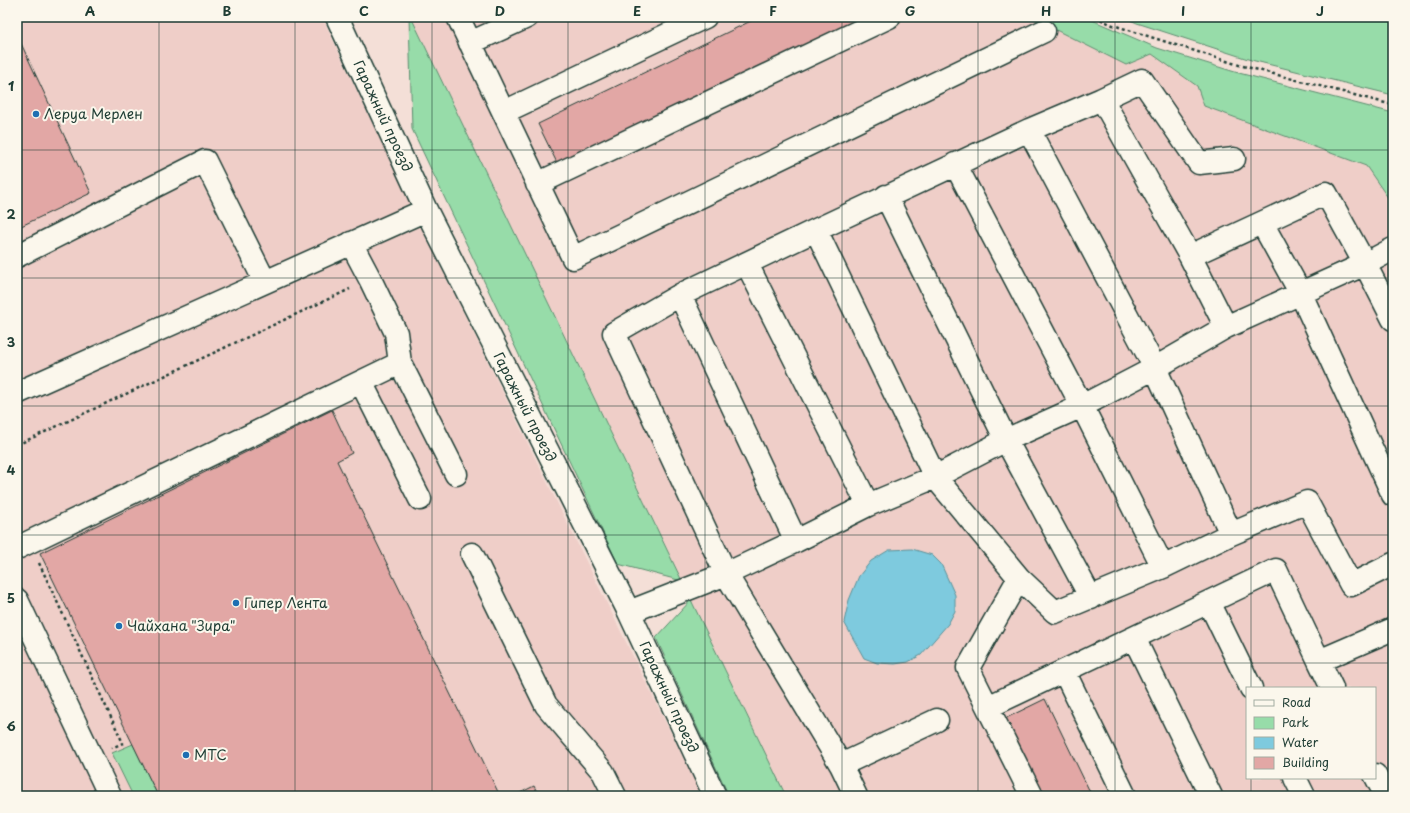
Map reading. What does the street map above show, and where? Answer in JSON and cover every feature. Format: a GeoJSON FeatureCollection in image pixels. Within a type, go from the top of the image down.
{"type":"FeatureCollection","features":[{"type":"Feature","properties":{"kind":"lane"},"geometry":{"type":"LineString","coordinates":[[458,17],[573,258],[1044,31]]}},
{"type":"Feature","properties":{"kind":"lane"},"geometry":{"type":"LineString","coordinates":[[470,43],[527,17]]}},
{"type":"Feature","properties":{"kind":"lane"},"geometry":{"type":"LineString","coordinates":[[504,112],[705,17]]}},
{"type":"Feature","properties":{"kind":"lane"},"geometry":{"type":"LineString","coordinates":[[537,184],[889,17]]}},
{"type":"Feature","properties":{"kind":"lane","name":"Гаражный проезд"},"geometry":{"type":"LineString","coordinates":[[344,19],[426,210],[629,612],[715,796]]}},
{"type":"Feature","properties":{"kind":"lane"},"geometry":{"type":"LineString","coordinates":[[856,796],[841,765],[726,574],[614,333],[680,295],[886,196],[1142,80],[1199,163],[1234,159]]}},
{"type":"Feature","properties":{"kind":"lane"},"geometry":{"type":"LineString","coordinates":[[1102,99],[1190,256],[1226,327]]}},
{"type":"Feature","properties":{"kind":"lane"},"geometry":{"type":"LineString","coordinates":[[1029,130],[1155,368],[1231,534]]}},
{"type":"Feature","properties":{"kind":"lane"},"geometry":{"type":"LineString","coordinates":[[17,256],[205,161],[265,282]]}},
{"type":"Feature","properties":{"kind":"lane"},"geometry":{"type":"LineString","coordinates":[[954,164],[1082,406],[1162,567]]}},
{"type":"Feature","properties":{"kind":"lane"},"geometry":{"type":"LineString","coordinates":[[1190,256],[1326,193],[1393,319]]}},
{"type":"Feature","properties":{"kind":"lane"},"geometry":{"type":"LineString","coordinates":[[886,196],[1006,440],[1091,598]]}},
{"type":"Feature","properties":{"kind":"lane"},"geometry":{"type":"LineString","coordinates":[[17,393],[426,210]]}},
{"type":"Feature","properties":{"kind":"lane"},"geometry":{"type":"LineString","coordinates":[[1262,223],[1300,292],[1393,495]]}},
{"type":"Feature","properties":{"kind":"lane"},"geometry":{"type":"LineString","coordinates":[[816,230],[935,477],[1019,578],[1055,612],[1091,598],[1162,567],[1231,534],[1307,502],[1352,585],[1393,564]]}},
{"type":"Feature","properties":{"kind":"lane"},"geometry":{"type":"LineString","coordinates":[[351,243],[396,333],[400,363],[456,474]]}},
{"type":"Feature","properties":{"kind":"lane"},"geometry":{"type":"LineString","coordinates":[[629,612],[726,574],[868,505],[935,477],[1006,440],[1082,406],[1155,368],[1226,327],[1300,292],[1365,264],[1393,249]]}},
{"type":"Feature","properties":{"kind":"lane"},"geometry":{"type":"LineString","coordinates":[[747,264],[868,505]]}},
{"type":"Feature","properties":{"kind":"lane"},"geometry":{"type":"LineString","coordinates":[[680,295],[796,541]]}},
{"type":"Feature","properties":{"kind":"lane"},"geometry":{"type":"LineString","coordinates":[[23,545],[400,363]]}},
{"type":"Feature","properties":{"kind":"lane"},"geometry":{"type":"LineString","coordinates":[[361,382],[420,499]]}},
{"type":"Feature","properties":{"kind":"lane"},"geometry":{"type":"LineString","coordinates":[[472,554],[546,705],[603,772],[614,796]]}},
{"type":"Feature","properties":{"kind":"lane"},"geometry":{"type":"LineString","coordinates":[[988,708],[1276,570],[1332,687]]}},
{"type":"Feature","properties":{"kind":"lane"},"geometry":{"type":"LineString","coordinates":[[1019,578],[968,668],[1032,796]]}},
{"type":"Feature","properties":{"kind":"lane"},"geometry":{"type":"LineString","coordinates":[[17,600],[110,796]]}},
{"type":"Feature","properties":{"kind":"lane"},"geometry":{"type":"LineString","coordinates":[[1209,602],[1251,687]]}},
{"type":"Feature","properties":{"kind":"lane"},"geometry":{"type":"LineString","coordinates":[[1319,661],[1393,629]]}},
{"type":"Feature","properties":{"kind":"lane"},"geometry":{"type":"LineString","coordinates":[[1134,638],[1211,796]]}},
{"type":"Feature","properties":{"kind":"lane"},"geometry":{"type":"LineString","coordinates":[[1064,671],[1125,796]]}},
{"type":"Feature","properties":{"kind":"lane"},"geometry":{"type":"LineString","coordinates":[[841,765],[937,720]]}},
{"type":"Feature","properties":{"kind":"lane"},"geometry":{"type":"LineString","coordinates":[[1376,777],[1386,796]]}},
{"type":"Feature","properties":{"kind":"lane"},"geometry":{"type":"LineString","coordinates":[[1296,779],[1304,796]]}},
{"type":"Feature","properties":{"kind":"path"},"geometry":{"type":"LineString","coordinates":[[1095,17],[1114,26],[1239,65],[1393,105]]}},
{"type":"Feature","properties":{"kind":"path"},"geometry":{"type":"LineString","coordinates":[[17,445],[370,279]]}},
{"type":"Feature","properties":{"kind":"path"},"geometry":{"type":"LineString","coordinates":[[23,545],[123,743],[108,750]]}},
{"type":"Feature","properties":{"kind":"shaded area"},"geometry":{"type":"Polygon","coordinates":[[[17,17],[322,17],[426,237],[702,796],[17,796],[17,17]]]}},
{"type":"Feature","properties":{"kind":"shaded area"},"geometry":{"type":"Polygon","coordinates":[[[411,17],[1030,17],[1126,65],[1152,54],[1197,86],[1204,106],[1366,166],[1393,205],[1393,796],[786,796],[411,17]]]}},
{"type":"Feature","properties":{"kind":"green space"},"geometry":{"type":"Polygon","coordinates":[[[409,17],[411,17],[682,581],[618,564],[412,129],[409,17]]]}},
{"type":"Feature","properties":{"kind":"green space"},"geometry":{"type":"Polygon","coordinates":[[[1030,17],[1085,17],[1157,48],[1235,72],[1393,113],[1393,205],[1366,166],[1204,106],[1197,86],[1152,54],[1126,65],[1030,17]]]}},
{"type":"Feature","properties":{"kind":"green space"},"geometry":{"type":"Polygon","coordinates":[[[1123,17],[1393,17],[1393,95],[1251,60],[1137,23],[1123,17]]]}},
{"type":"Feature","properties":{"kind":"green space"},"geometry":{"type":"Polygon","coordinates":[[[691,600],[786,796],[729,796],[656,638],[691,600]]]}},
{"type":"Feature","properties":{"kind":"green space"},"geometry":{"type":"Polygon","coordinates":[[[133,744],[158,796],[133,796],[112,753],[133,744]]]}},
{"type":"Feature","properties":{"kind":"water"},"geometry":{"type":"Polygon","coordinates":[[[912,549],[932,555],[941,564],[955,595],[955,611],[948,624],[921,655],[908,662],[895,664],[877,663],[864,658],[844,622],[849,600],[859,576],[871,561],[889,550],[912,549]]]}},
{"type":"Feature","properties":{"kind":"building"},"geometry":{"type":"Polygon","coordinates":[[[759,17],[876,17],[560,169],[538,124],[759,17]]]}},
{"type":"Feature","properties":{"kind":"building","name":"Леруа Мерлен"},"geometry":{"type":"Polygon","coordinates":[[[17,35],[91,193],[17,228],[17,35]]]}},
{"type":"Feature","properties":{"kind":"building","name":"Гипер Лента"},"geometry":{"type":"Polygon","coordinates":[[[332,410],[352,453],[337,461],[500,796],[158,796],[40,553],[332,410]]]}},
{"type":"Feature","properties":{"kind":"building"},"geometry":{"type":"Polygon","coordinates":[[[1045,699],[1092,796],[1039,796],[1002,720],[1045,699]]]}},
{"type":"Feature","properties":{"kind":"building"},"geometry":{"type":"Polygon","coordinates":[[[534,786],[539,796],[514,796],[534,786]]]}},
{"type":"Feature","properties":{"kind":"place","name":"Леруа Мерлен"},"geometry":{"type":"Point","coordinates":[36,114]}},
{"type":"Feature","properties":{"kind":"place","name":"Гипер Лента"},"geometry":{"type":"Point","coordinates":[236,603]}},
{"type":"Feature","properties":{"kind":"place","name":"Чайхана \"Зира\""},"geometry":{"type":"Point","coordinates":[119,626]}},
{"type":"Feature","properties":{"kind":"place","name":"МТС"},"geometry":{"type":"Point","coordinates":[186,755]}}]}
